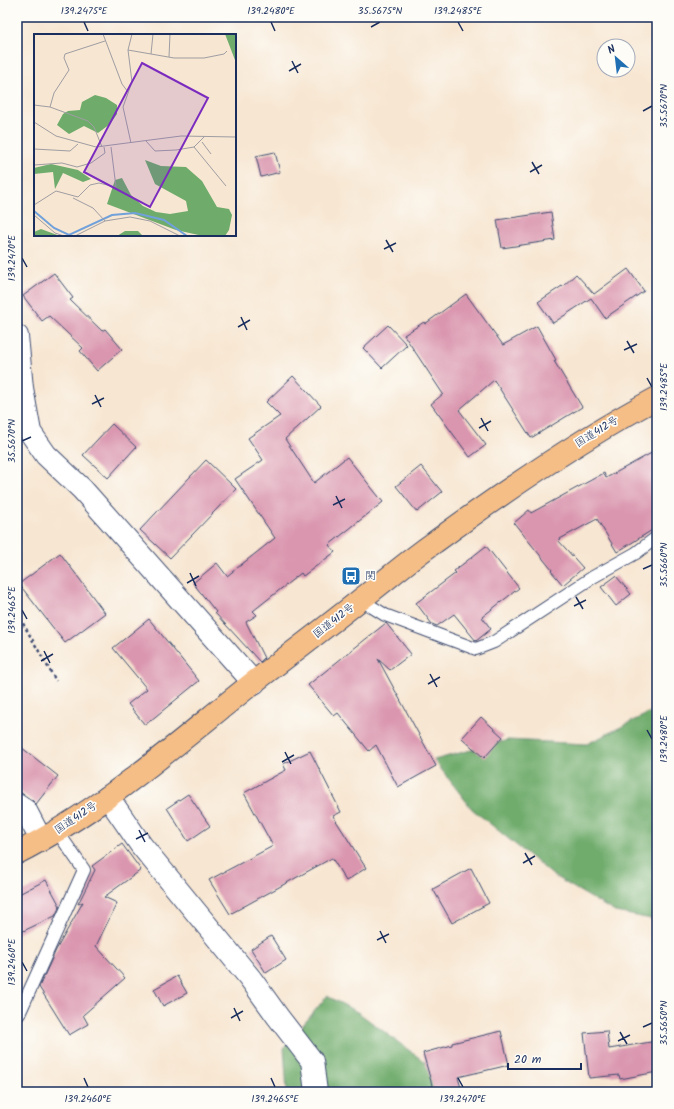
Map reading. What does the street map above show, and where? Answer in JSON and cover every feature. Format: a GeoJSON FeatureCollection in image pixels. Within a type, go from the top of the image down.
{"type":"FeatureCollection","features":[{"type":"Feature","properties":{"kind":"highway","name":"国道412号"},"geometry":{"type":"LineString","coordinates":[[17,853],[49,836],[108,797],[434,542],[526,478],[623,416],[657,398]]}},
{"type":"Feature","properties":{"kind":"street"},"geometry":{"type":"LineString","coordinates":[[17,336],[22,388],[30,432],[46,455],[82,489],[254,682]]}},
{"type":"Feature","properties":{"kind":"street"},"geometry":{"type":"LineString","coordinates":[[108,797],[141,845],[250,978],[312,1061],[316,1092]]}},
{"type":"Feature","properties":{"kind":"street"},"geometry":{"type":"LineString","coordinates":[[17,805],[26,811],[49,836]]}},
{"type":"Feature","properties":{"kind":"lane"},"geometry":{"type":"LineString","coordinates":[[361,600],[385,616],[476,649],[494,642],[592,576],[636,553],[657,537]]}},
{"type":"Feature","properties":{"kind":"lane"},"geometry":{"type":"LineString","coordinates":[[17,1016],[84,870],[49,836]]}},
{"type":"Feature","properties":{"kind":"path"},"geometry":{"type":"LineString","coordinates":[[17,613],[56,681]]}},
{"type":"Feature","properties":{"kind":"green space"},"geometry":{"type":"Polygon","coordinates":[[[657,709],[657,920],[615,912],[554,876],[472,809],[434,760],[508,740],[587,744],[657,709]]]}},
{"type":"Feature","properties":{"kind":"green space"},"geometry":{"type":"Polygon","coordinates":[[[327,996],[359,1013],[465,1092],[287,1092],[284,1048],[327,996]]]}},
{"type":"Feature","properties":{"kind":"building"},"geometry":{"type":"Polygon","coordinates":[[[275,152],[280,172],[261,177],[256,156],[275,152]]]}},
{"type":"Feature","properties":{"kind":"building"},"geometry":{"type":"Polygon","coordinates":[[[551,212],[555,240],[502,248],[497,220],[551,212]]]}},
{"type":"Feature","properties":{"kind":"building"},"geometry":{"type":"Polygon","coordinates":[[[628,269],[644,291],[605,318],[591,298],[553,323],[538,302],[562,287],[576,274],[594,294],[628,269]]]}},
{"type":"Feature","properties":{"kind":"building"},"geometry":{"type":"Polygon","coordinates":[[[54,273],[73,298],[70,300],[102,331],[105,329],[122,349],[97,371],[80,351],[83,348],[49,316],[42,321],[23,296],[54,273]]]}},
{"type":"Feature","properties":{"kind":"building"},"geometry":{"type":"Polygon","coordinates":[[[466,294],[503,345],[537,326],[556,360],[554,361],[582,407],[531,438],[494,380],[459,410],[486,445],[470,457],[431,404],[443,394],[404,335],[424,322],[425,324],[466,294]]]}},
{"type":"Feature","properties":{"kind":"building"},"geometry":{"type":"Polygon","coordinates":[[[388,325],[407,345],[382,368],[363,348],[388,325]]]}},
{"type":"Feature","properties":{"kind":"building"},"geometry":{"type":"Polygon","coordinates":[[[293,376],[321,406],[285,439],[314,483],[347,457],[383,502],[329,545],[335,552],[303,576],[301,573],[253,611],[257,615],[246,622],[264,658],[260,662],[215,613],[216,612],[193,583],[217,563],[227,576],[275,538],[235,479],[263,460],[248,438],[280,416],[266,402],[293,376]]]}},
{"type":"Feature","properties":{"kind":"building"},"geometry":{"type":"Polygon","coordinates":[[[112,424],[136,447],[108,478],[83,455],[112,424]]]}},
{"type":"Feature","properties":{"kind":"building"},"geometry":{"type":"Polygon","coordinates":[[[657,450],[657,527],[617,552],[597,519],[558,540],[583,568],[563,585],[514,523],[529,510],[531,513],[604,473],[606,478],[657,450]]]}},
{"type":"Feature","properties":{"kind":"building"},"geometry":{"type":"Polygon","coordinates":[[[206,460],[236,489],[170,558],[140,530],[206,460]]]}},
{"type":"Feature","properties":{"kind":"building"},"geometry":{"type":"Polygon","coordinates":[[[421,466],[442,492],[417,512],[396,486],[421,466]]]}},
{"type":"Feature","properties":{"kind":"building"},"geometry":{"type":"Polygon","coordinates":[[[486,546],[519,588],[482,617],[491,629],[476,641],[454,614],[437,626],[432,624],[416,603],[456,573],[454,571],[486,546]]]}},
{"type":"Feature","properties":{"kind":"building"},"geometry":{"type":"Polygon","coordinates":[[[60,553],[105,613],[65,643],[19,584],[60,553]]]}},
{"type":"Feature","properties":{"kind":"building"},"geometry":{"type":"Polygon","coordinates":[[[616,576],[631,594],[616,606],[601,587],[616,576]]]}},
{"type":"Feature","properties":{"kind":"building"},"geometry":{"type":"Polygon","coordinates":[[[149,619],[199,681],[145,725],[128,704],[147,689],[113,648],[149,619]]]}},
{"type":"Feature","properties":{"kind":"building"},"geometry":{"type":"Polygon","coordinates":[[[386,623],[411,654],[390,670],[378,659],[436,766],[398,787],[376,745],[369,751],[338,713],[334,716],[308,685],[386,623]]]}},
{"type":"Feature","properties":{"kind":"building"},"geometry":{"type":"Polygon","coordinates":[[[481,717],[503,737],[484,758],[462,738],[481,717]]]}},
{"type":"Feature","properties":{"kind":"building"},"geometry":{"type":"Polygon","coordinates":[[[17,744],[58,776],[36,804],[17,790],[17,744]]]}},
{"type":"Feature","properties":{"kind":"building"},"geometry":{"type":"Polygon","coordinates":[[[310,751],[341,812],[333,816],[366,868],[346,881],[332,858],[230,914],[209,880],[273,846],[244,793],[286,770],[283,764],[310,751]]]}},
{"type":"Feature","properties":{"kind":"building"},"geometry":{"type":"Polygon","coordinates":[[[188,794],[210,826],[188,841],[167,808],[188,794]]]}},
{"type":"Feature","properties":{"kind":"building"},"geometry":{"type":"Polygon","coordinates":[[[122,844],[141,870],[104,897],[117,903],[96,946],[125,978],[83,1015],[88,1024],[69,1035],[39,987],[56,950],[83,902],[78,904],[95,870],[92,866],[122,844]]]}},
{"type":"Feature","properties":{"kind":"building"},"geometry":{"type":"Polygon","coordinates":[[[471,868],[489,903],[452,923],[433,889],[471,868]]]}},
{"type":"Feature","properties":{"kind":"building"},"geometry":{"type":"Polygon","coordinates":[[[46,880],[60,906],[55,916],[17,934],[17,895],[46,880]]]}},
{"type":"Feature","properties":{"kind":"building"},"geometry":{"type":"Polygon","coordinates":[[[271,936],[286,960],[266,973],[251,949],[271,936]]]}},
{"type":"Feature","properties":{"kind":"building"},"geometry":{"type":"Polygon","coordinates":[[[177,976],[187,993],[163,1006],[154,989],[177,976]]]}},
{"type":"Feature","properties":{"kind":"building"},"geometry":{"type":"Polygon","coordinates":[[[501,1031],[509,1065],[458,1077],[462,1092],[434,1092],[423,1053],[452,1045],[452,1043],[501,1031]]]}},
{"type":"Feature","properties":{"kind":"building"},"geometry":{"type":"Polygon","coordinates":[[[607,1031],[609,1049],[657,1041],[657,1072],[620,1079],[619,1075],[589,1078],[584,1033],[607,1031]]]}},
{"type":"Feature","properties":{"kind":"place","name":"関"},"geometry":{"type":"Point","coordinates":[351,576]}}]}
